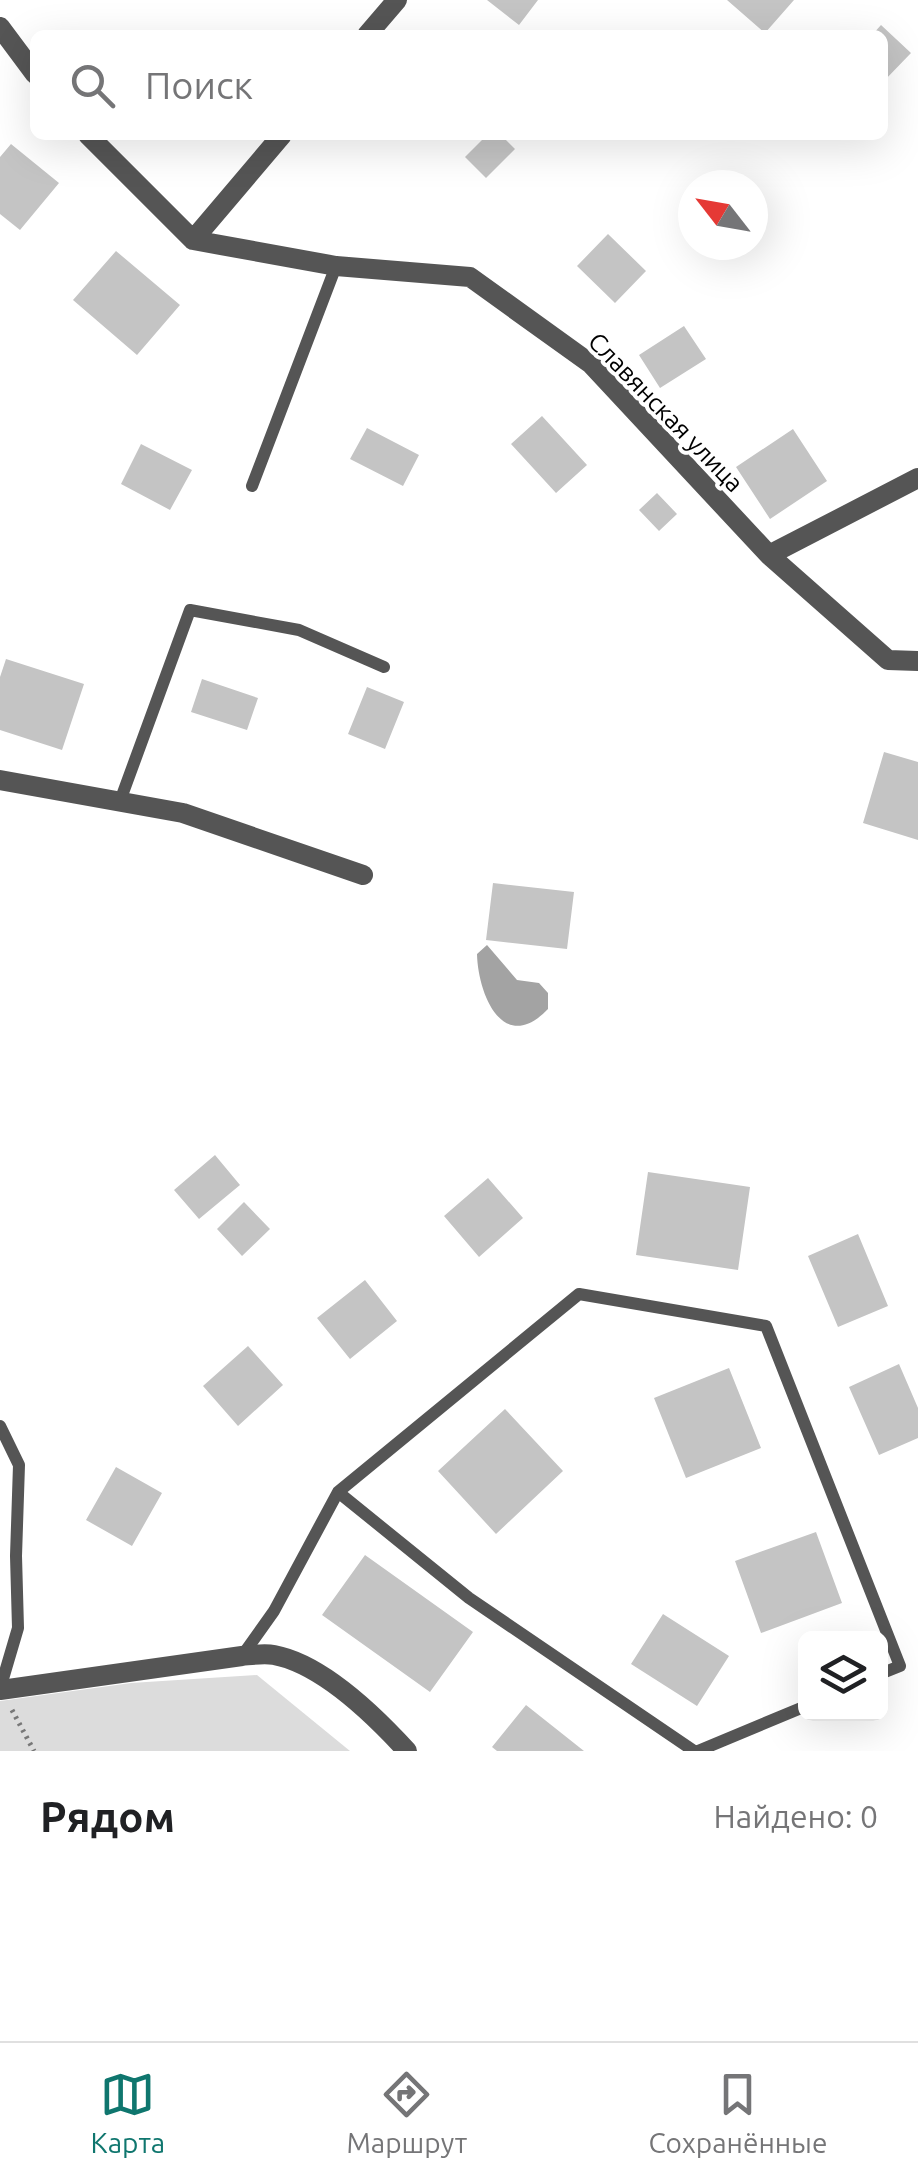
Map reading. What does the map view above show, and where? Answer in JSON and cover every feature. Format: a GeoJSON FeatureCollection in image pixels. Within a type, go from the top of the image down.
{"type":"FeatureCollection","features":[{"type":"Feature","properties":{"kind":"street"},"geometry":{"type":"LineString","coordinates":[[371,30],[397,0]]}},
{"type":"Feature","properties":{"kind":"street"},"geometry":{"type":"LineString","coordinates":[[0,27],[30,67]]}},
{"type":"Feature","properties":{"kind":"street"},"geometry":{"type":"LineString","coordinates":[[93,140],[192,240],[278,140]]}},
{"type":"Feature","properties":{"kind":"street","name":"Славянская улица"},"geometry":{"type":"LineString","coordinates":[[192,240],[336,266],[470,277],[591,364],[769,554],[888,660],[918,662]]}},
{"type":"Feature","properties":{"kind":"street"},"geometry":{"type":"LineString","coordinates":[[769,554],[918,478]]}},
{"type":"Feature","properties":{"kind":"street"},"geometry":{"type":"LineString","coordinates":[[0,780],[183,813],[363,875]]}},
{"type":"Feature","properties":{"kind":"street"},"geometry":{"type":"LineString","coordinates":[[3,1694],[242,1656],[274,1655],[326,1677],[408,1751]]}},
{"type":"Feature","properties":{"kind":"lane"},"geometry":{"type":"LineString","coordinates":[[252,486],[336,266]]}},
{"type":"Feature","properties":{"kind":"lane"},"geometry":{"type":"LineString","coordinates":[[120,802],[190,610],[299,630],[384,667]]}},
{"type":"Feature","properties":{"kind":"lane"},"geometry":{"type":"LineString","coordinates":[[242,1656],[274,1611],[338,1492],[579,1294],[766,1326],[886,1631]]}},
{"type":"Feature","properties":{"kind":"lane"},"geometry":{"type":"LineString","coordinates":[[0,1426],[20,1465],[18,1628],[3,1694]]}},
{"type":"Feature","properties":{"kind":"lane"},"geometry":{"type":"LineString","coordinates":[[338,1492],[469,1598],[696,1751],[798,1709]]}},
{"type":"Feature","properties":{"kind":"lane"},"geometry":{"type":"LineString","coordinates":[[888,1636],[900,1666],[888,1671]]}},
{"type":"Feature","properties":{"kind":"path"},"geometry":{"type":"LineString","coordinates":[[3,1694],[34,1751]]}},
{"type":"Feature","properties":{"kind":"shaded area"},"geometry":{"type":"Polygon","coordinates":[[[487,945],[517,980],[539,983],[548,993],[548,1009],[532,1022],[518,1026],[506,1023],[488,1001],[477,954],[487,945]]]}},
{"type":"Feature","properties":{"kind":"shaded area"},"geometry":{"type":"Polygon","coordinates":[[[257,1675],[350,1751],[0,1751],[0,1701],[131,1683],[257,1675]]]}},
{"type":"Feature","properties":{"kind":"building"},"geometry":{"type":"Polygon","coordinates":[[[487,0],[538,0],[519,25],[487,0]]]}},
{"type":"Feature","properties":{"kind":"building"},"geometry":{"type":"Polygon","coordinates":[[[727,0],[794,0],[768,30],[762,30],[727,0]]]}},
{"type":"Feature","properties":{"kind":"building"},"geometry":{"type":"Polygon","coordinates":[[[888,32],[911,53],[888,77],[888,32]]]}},
{"type":"Feature","properties":{"kind":"building"},"geometry":{"type":"Polygon","coordinates":[[[482,140],[506,140],[515,149],[486,178],[465,157],[482,140]]]}},
{"type":"Feature","properties":{"kind":"building"},"geometry":{"type":"Polygon","coordinates":[[[11,144],[59,183],[20,230],[0,214],[0,157],[11,144]]]}},
{"type":"Feature","properties":{"kind":"building"},"geometry":{"type":"Polygon","coordinates":[[[608,234],[646,271],[615,303],[577,266],[608,234]]]}},
{"type":"Feature","properties":{"kind":"building"},"geometry":{"type":"Polygon","coordinates":[[[116,251],[180,305],[137,355],[73,300],[116,251]]]}},
{"type":"Feature","properties":{"kind":"building"},"geometry":{"type":"Polygon","coordinates":[[[684,326],[706,359],[660,388],[639,355],[684,326]]]}},
{"type":"Feature","properties":{"kind":"building"},"geometry":{"type":"Polygon","coordinates":[[[542,416],[587,465],[556,493],[511,444],[542,416]]]}},
{"type":"Feature","properties":{"kind":"building"},"geometry":{"type":"Polygon","coordinates":[[[367,428],[419,455],[403,486],[350,459],[367,428]]]}},
{"type":"Feature","properties":{"kind":"building"},"geometry":{"type":"Polygon","coordinates":[[[793,429],[827,481],[770,519],[736,467],[793,429]]]}},
{"type":"Feature","properties":{"kind":"building"},"geometry":{"type":"Polygon","coordinates":[[[141,444],[192,470],[170,510],[121,484],[141,444]]]}},
{"type":"Feature","properties":{"kind":"building"},"geometry":{"type":"Polygon","coordinates":[[[657,493],[677,514],[659,531],[639,510],[657,493]]]}},
{"type":"Feature","properties":{"kind":"building"},"geometry":{"type":"Polygon","coordinates":[[[6,659],[84,684],[62,750],[0,730],[0,677],[6,659]]]}},
{"type":"Feature","properties":{"kind":"building"},"geometry":{"type":"Polygon","coordinates":[[[202,679],[258,698],[247,730],[191,712],[202,679]]]}},
{"type":"Feature","properties":{"kind":"building"},"geometry":{"type":"Polygon","coordinates":[[[367,687],[404,702],[385,749],[348,734],[367,687]]]}},
{"type":"Feature","properties":{"kind":"building"},"geometry":{"type":"Polygon","coordinates":[[[884,752],[918,762],[918,840],[863,823],[884,752]]]}},
{"type":"Feature","properties":{"kind":"building"},"geometry":{"type":"Polygon","coordinates":[[[493,883],[574,892],[567,949],[486,940],[493,883]]]}},
{"type":"Feature","properties":{"kind":"building"},"geometry":{"type":"Polygon","coordinates":[[[215,1155],[240,1185],[199,1219],[174,1190],[215,1155]]]}},
{"type":"Feature","properties":{"kind":"building"},"geometry":{"type":"Polygon","coordinates":[[[648,1172],[750,1187],[738,1270],[636,1255],[648,1172]]]}},
{"type":"Feature","properties":{"kind":"building"},"geometry":{"type":"Polygon","coordinates":[[[488,1178],[523,1218],[479,1257],[444,1216],[488,1178]]]}},
{"type":"Feature","properties":{"kind":"building"},"geometry":{"type":"Polygon","coordinates":[[[244,1202],[270,1229],[242,1256],[217,1229],[244,1202]]]}},
{"type":"Feature","properties":{"kind":"building"},"geometry":{"type":"Polygon","coordinates":[[[858,1234],[888,1306],[838,1327],[808,1256],[858,1234]]]}},
{"type":"Feature","properties":{"kind":"building"},"geometry":{"type":"Polygon","coordinates":[[[365,1280],[397,1321],[350,1359],[317,1318],[365,1280]]]}},
{"type":"Feature","properties":{"kind":"building"},"geometry":{"type":"Polygon","coordinates":[[[248,1346],[283,1385],[238,1426],[203,1386],[248,1346]]]}},
{"type":"Feature","properties":{"kind":"building"},"geometry":{"type":"Polygon","coordinates":[[[899,1364],[918,1408],[918,1438],[879,1455],[849,1387],[899,1364]]]}},
{"type":"Feature","properties":{"kind":"building"},"geometry":{"type":"Polygon","coordinates":[[[729,1368],[761,1448],[686,1478],[654,1398],[729,1368]]]}},
{"type":"Feature","properties":{"kind":"building"},"geometry":{"type":"Polygon","coordinates":[[[505,1409],[563,1471],[496,1534],[438,1471],[505,1409]]]}},
{"type":"Feature","properties":{"kind":"building"},"geometry":{"type":"Polygon","coordinates":[[[116,1467],[162,1493],[132,1546],[86,1520],[116,1467]]]}},
{"type":"Feature","properties":{"kind":"building"},"geometry":{"type":"Polygon","coordinates":[[[816,1532],[842,1603],[761,1633],[735,1561],[816,1532]]]}},
{"type":"Feature","properties":{"kind":"building"},"geometry":{"type":"Polygon","coordinates":[[[365,1555],[473,1632],[430,1692],[322,1615],[365,1555]]]}},
{"type":"Feature","properties":{"kind":"building"},"geometry":{"type":"Polygon","coordinates":[[[663,1614],[729,1656],[697,1706],[631,1664],[663,1614]]]}},
{"type":"Feature","properties":{"kind":"building"},"geometry":{"type":"Polygon","coordinates":[[[526,1705],[584,1751],[497,1751],[492,1747],[526,1705]]]}}]}
